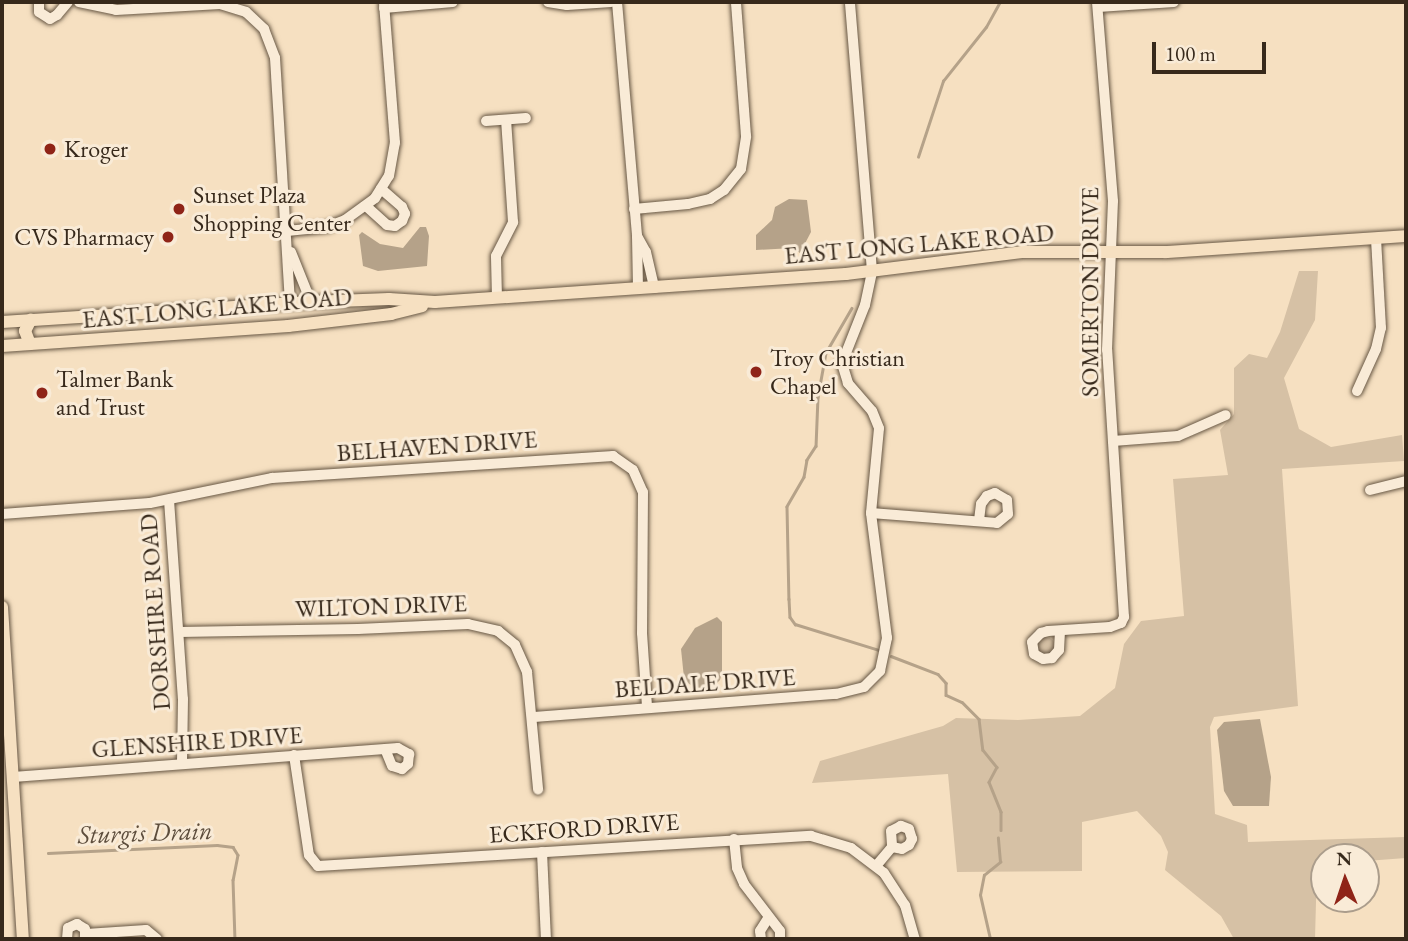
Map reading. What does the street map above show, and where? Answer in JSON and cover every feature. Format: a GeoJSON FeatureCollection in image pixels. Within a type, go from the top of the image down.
{"type":"FeatureCollection","features":[{"type":"Feature","properties":{"kind":"main road","name":"EAST LONG LAKE ROAD"},"geometry":{"type":"LineString","coordinates":[[2,322],[290,303],[389,299],[435,302],[497,298],[872,271],[1022,252],[1189,251],[1406,236]]}},
{"type":"Feature","properties":{"kind":"main road"},"geometry":{"type":"LineString","coordinates":[[281,326],[290,319],[344,313],[347,306],[344,301]]}},
{"type":"Feature","properties":{"kind":"main road","name":"EAST LONG LAKE ROAD"},"geometry":{"type":"LineString","coordinates":[[2,346],[281,326],[391,314],[435,302]]}},
{"type":"Feature","properties":{"kind":"main road"},"geometry":{"type":"LineString","coordinates":[[86,340],[103,333],[241,322],[246,316],[245,307]]}},
{"type":"Feature","properties":{"kind":"main road"},"geometry":{"type":"LineString","coordinates":[[30,344],[25,331],[31,319]]}},
{"type":"Feature","properties":{"kind":"main road"},"geometry":{"type":"LineString","coordinates":[[2,607],[23,939]]}},
{"type":"Feature","properties":{"kind":"street"},"geometry":{"type":"LineString","coordinates":[[38,2],[39,12],[47,19],[57,15],[68,2]]}},
{"type":"Feature","properties":{"kind":"street"},"geometry":{"type":"LineString","coordinates":[[79,2],[116,10],[220,4],[246,12],[264,30],[275,58],[290,303]]}},
{"type":"Feature","properties":{"kind":"street"},"geometry":{"type":"LineString","coordinates":[[246,12],[252,2]]}},
{"type":"Feature","properties":{"kind":"street"},"geometry":{"type":"LineString","coordinates":[[287,235],[336,224],[366,206],[381,189],[392,167],[395,143],[384,5],[453,2]]}},
{"type":"Feature","properties":{"kind":"street"},"geometry":{"type":"LineString","coordinates":[[548,2],[567,5],[611,2]]}},
{"type":"Feature","properties":{"kind":"street"},"geometry":{"type":"LineString","coordinates":[[617,2],[637,236],[638,288]]}},
{"type":"Feature","properties":{"kind":"street"},"geometry":{"type":"LineString","coordinates":[[634,209],[710,199],[724,190],[741,169],[746,136],[736,2]]}},
{"type":"Feature","properties":{"kind":"street"},"geometry":{"type":"LineString","coordinates":[[850,2],[872,271],[865,305],[842,363],[845,378],[872,411],[879,429],[872,513],[979,521]]}},
{"type":"Feature","properties":{"kind":"street"},"geometry":{"type":"LineString","coordinates":[[1097,4],[1174,2]]}},
{"type":"Feature","properties":{"kind":"street","name":"SOMERTON DRIVE"},"geometry":{"type":"LineString","coordinates":[[1060,631],[1110,627],[1121,623],[1125,610],[1107,350],[1113,201],[1097,4]]}},
{"type":"Feature","properties":{"kind":"street"},"geometry":{"type":"LineString","coordinates":[[486,121],[526,118]]}},
{"type":"Feature","properties":{"kind":"street"},"geometry":{"type":"LineString","coordinates":[[497,298],[496,256],[513,222],[506,120]]}},
{"type":"Feature","properties":{"kind":"street"},"geometry":{"type":"LineString","coordinates":[[366,206],[387,225],[396,226],[402,221],[405,214],[402,207],[381,189]]}},
{"type":"Feature","properties":{"kind":"street"},"geometry":{"type":"LineString","coordinates":[[287,235],[311,302]]}},
{"type":"Feature","properties":{"kind":"street"},"geometry":{"type":"LineString","coordinates":[[637,236],[646,252],[654,287]]}},
{"type":"Feature","properties":{"kind":"street"},"geometry":{"type":"LineString","coordinates":[[1357,391],[1376,349],[1381,327],[1376,238]]}},
{"type":"Feature","properties":{"kind":"street"},"geometry":{"type":"LineString","coordinates":[[1113,441],[1178,436],[1226,415]]}},
{"type":"Feature","properties":{"kind":"street","name":"BELHAVEN DRIVE"},"geometry":{"type":"LineString","coordinates":[[2,514],[169,500],[272,478],[594,456],[620,459],[639,480],[644,504],[642,623],[647,707]]}},
{"type":"Feature","properties":{"kind":"street"},"geometry":{"type":"LineString","coordinates":[[1370,489],[1406,481]]}},
{"type":"Feature","properties":{"kind":"street","name":"DORSHIRE ROAD"},"geometry":{"type":"LineString","coordinates":[[169,500],[183,709],[182,764]]}},
{"type":"Feature","properties":{"kind":"street","name":"BELDALE DRIVE"},"geometry":{"type":"LineString","coordinates":[[534,717],[855,691],[875,678],[882,665],[887,644],[872,513]]}},
{"type":"Feature","properties":{"kind":"street","name":"WILTON DRIVE"},"geometry":{"type":"LineString","coordinates":[[178,632],[478,624],[499,631],[520,651],[527,672],[534,717],[538,789]]}},
{"type":"Feature","properties":{"kind":"street","name":"GLENSHIRE DRIVE"},"geometry":{"type":"LineString","coordinates":[[13,777],[385,749]]}},
{"type":"Feature","properties":{"kind":"street","name":"ECKFORD DRIVE"},"geometry":{"type":"LineString","coordinates":[[294,755],[309,855],[318,866],[799,835],[821,838],[851,848],[876,866],[901,896],[915,939]]}},
{"type":"Feature","properties":{"kind":"street"},"geometry":{"type":"LineString","coordinates":[[734,839],[740,874],[748,892],[780,931],[780,939]]}},
{"type":"Feature","properties":{"kind":"street"},"geometry":{"type":"LineString","coordinates":[[876,866],[892,847]]}},
{"type":"Feature","properties":{"kind":"street"},"geometry":{"type":"LineString","coordinates":[[542,852],[546,939]]}},
{"type":"Feature","properties":{"kind":"street"},"geometry":{"type":"LineString","coordinates":[[761,939],[760,931],[768,918]]}},
{"type":"Feature","properties":{"kind":"street"},"geometry":{"type":"LineString","coordinates":[[66,939],[66,932],[72,925],[81,926],[86,936],[146,930],[158,939]]}},
{"type":"Feature","properties":{"kind":"shaded area"},"geometry":{"type":"Polygon","coordinates":[[[789,199],[807,200],[811,232],[800,253],[793,248],[756,250],[756,235],[772,220],[775,207],[789,199]]]}},
{"type":"Feature","properties":{"kind":"shaded area"},"geometry":{"type":"Polygon","coordinates":[[[420,227],[426,227],[429,236],[427,266],[378,271],[363,266],[359,235],[362,232],[380,244],[403,248],[420,227]]]}},
{"type":"Feature","properties":{"kind":"shaded area"},"geometry":{"type":"Polygon","coordinates":[[[1299,271],[1318,271],[1315,320],[1284,378],[1299,429],[1331,447],[1402,435],[1404,461],[1282,469],[1298,706],[1214,717],[1210,727],[1215,814],[1247,825],[1248,842],[1406,837],[1406,858],[1380,860],[1380,843],[1310,843],[1310,913],[1316,913],[1315,939],[1234,939],[1221,916],[1165,870],[1168,852],[1161,836],[1137,811],[1082,822],[1082,871],[957,872],[948,774],[812,783],[820,761],[943,726],[956,718],[1018,720],[1080,716],[1115,688],[1124,644],[1141,621],[1184,616],[1173,479],[1228,475],[1220,430],[1234,414],[1234,368],[1249,354],[1267,358],[1280,332],[1299,271]]]}},
{"type":"Feature","properties":{"kind":"shaded area"},"geometry":{"type":"Polygon","coordinates":[[[717,617],[722,622],[722,672],[720,680],[712,688],[700,689],[689,684],[684,678],[681,649],[695,628],[717,617]]]}},
{"type":"Feature","properties":{"kind":"shaded area"},"geometry":{"type":"Polygon","coordinates":[[[1046,637],[1052,640],[1055,646],[1052,652],[1046,655],[1040,652],[1037,646],[1040,640],[1046,637]]]}},
{"type":"Feature","properties":{"kind":"shaded area"},"geometry":{"type":"Polygon","coordinates":[[[1260,719],[1271,777],[1269,806],[1233,806],[1224,791],[1217,730],[1224,722],[1260,719]]]}},
{"type":"Feature","properties":{"kind":"waterway"},"geometry":{"type":"LineString","coordinates":[[918,157],[943,81],[986,27],[1000,2]]}},
{"type":"Feature","properties":{"kind":"waterway"},"geometry":{"type":"LineString","coordinates":[[852,308],[826,353],[818,397],[816,446],[807,460],[804,477],[787,507],[790,617],[795,624],[879,650]]}},
{"type":"Feature","properties":{"kind":"waterway"},"geometry":{"type":"LineString","coordinates":[[891,656],[938,674],[946,683],[946,695],[962,702],[979,719],[983,750],[997,767],[989,782],[1001,812],[1001,830]]}},
{"type":"Feature","properties":{"kind":"waterway"},"geometry":{"type":"LineString","coordinates":[[990,939],[980,895],[984,875],[1000,862],[998,838]]}},
{"type":"Feature","properties":{"kind":"waterway","name":"Sturgis Drain"},"geometry":{"type":"LineString","coordinates":[[48,853],[217,845],[233,847],[238,855],[233,880],[235,939]]}},
{"type":"Feature","properties":{"kind":"place","name":"Kroger"},"geometry":{"type":"Point","coordinates":[50,149]}},
{"type":"Feature","properties":{"kind":"place","name":"Sunset Plaza Shopping Center"},"geometry":{"type":"Point","coordinates":[179,209]}},
{"type":"Feature","properties":{"kind":"place","name":"CVS Pharmacy"},"geometry":{"type":"Point","coordinates":[168,237]}},
{"type":"Feature","properties":{"kind":"place","name":"Troy Christian Chapel"},"geometry":{"type":"Point","coordinates":[756,372]}},
{"type":"Feature","properties":{"kind":"place","name":"Talmer Bank and Trust"},"geometry":{"type":"Point","coordinates":[42,393]}}]}
